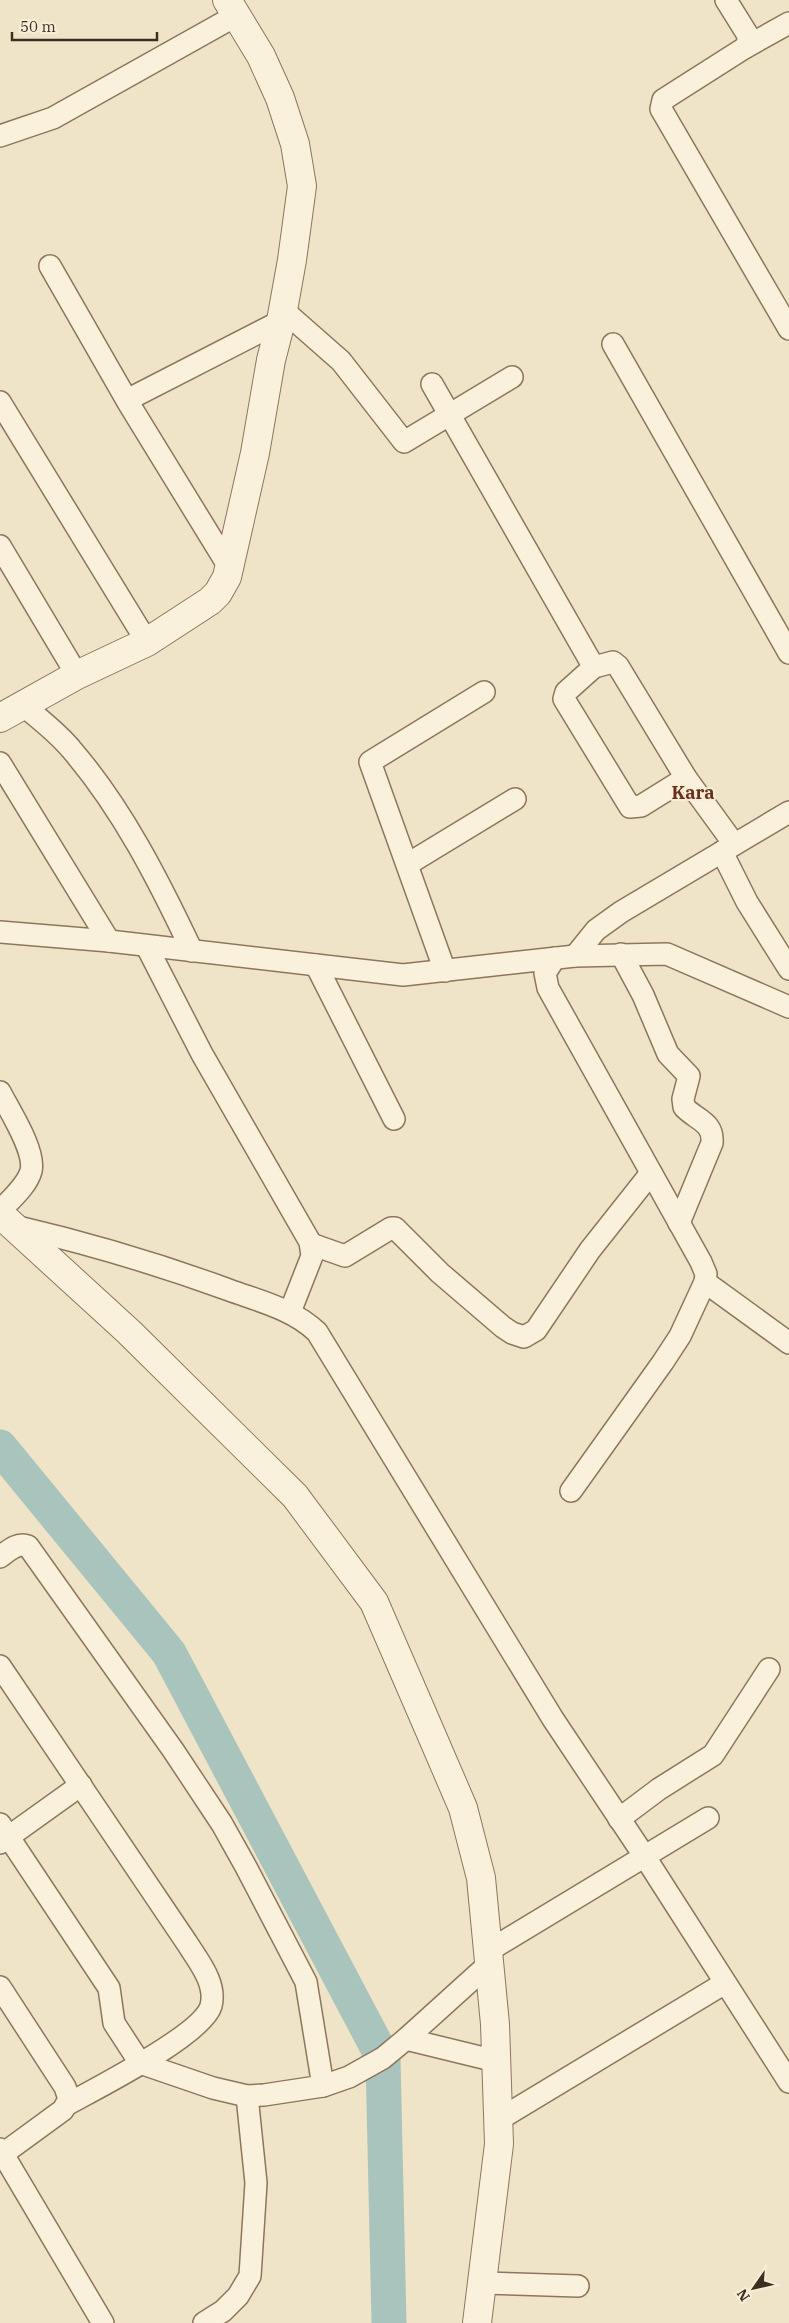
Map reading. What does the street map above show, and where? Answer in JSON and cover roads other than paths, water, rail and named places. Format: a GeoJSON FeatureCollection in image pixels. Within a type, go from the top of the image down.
{"type":"FeatureCollection","features":[{"type":"Feature","properties":{"kind":"street"},"geometry":{"type":"LineString","coordinates":[[726,0],[749,37],[746,47]]}},
{"type":"Feature","properties":{"kind":"street"},"geometry":{"type":"LineString","coordinates":[[0,136],[53,118],[232,8],[261,56],[280,98],[295,144],[302,176],[302,196],[282,316],[271,360],[255,453],[224,586],[210,601],[147,642],[77,675],[0,718]]}},
{"type":"Feature","properties":{"kind":"street"},"geometry":{"type":"LineString","coordinates":[[789,22],[663,100],[661,109],[789,329]]}},
{"type":"Feature","properties":{"kind":"street"},"geometry":{"type":"LineString","coordinates":[[50,266],[127,400],[229,567]]}},
{"type":"Feature","properties":{"kind":"street"},"geometry":{"type":"LineString","coordinates":[[127,400],[282,316]]}},
{"type":"Feature","properties":{"kind":"street"},"geometry":{"type":"LineString","coordinates":[[282,316],[341,361],[377,405],[402,441],[408,442],[512,377]]}},
{"type":"Feature","properties":{"kind":"street"},"geometry":{"type":"LineString","coordinates":[[613,344],[789,653]]}},
{"type":"Feature","properties":{"kind":"street"},"geometry":{"type":"LineString","coordinates":[[432,384],[595,666]]}},
{"type":"Feature","properties":{"kind":"street"},"geometry":{"type":"LineString","coordinates":[[0,402],[147,642]]}},
{"type":"Feature","properties":{"kind":"street"},"geometry":{"type":"LineString","coordinates":[[0,546],[77,675]]}},
{"type":"Feature","properties":{"kind":"street"},"geometry":{"type":"LineString","coordinates":[[686,778],[641,806],[630,807],[564,699],[566,692],[595,666],[611,662],[616,664],[686,778],[728,848],[747,902],[789,970]]}},
{"type":"Feature","properties":{"kind":"street"},"geometry":{"type":"LineString","coordinates":[[446,971],[371,768],[370,760],[484,692]]}},
{"type":"Feature","properties":{"kind":"street"},"geometry":{"type":"LineString","coordinates":[[23,705],[72,749],[108,799],[160,884],[192,951]]}},
{"type":"Feature","properties":{"kind":"street"},"geometry":{"type":"LineString","coordinates":[[0,763],[110,941]]}},
{"type":"Feature","properties":{"kind":"street"},"geometry":{"type":"LineString","coordinates":[[408,864],[515,799]]}},
{"type":"Feature","properties":{"kind":"street"},"geometry":{"type":"LineString","coordinates":[[571,1491],[671,1352],[705,1282],[704,1267],[548,988],[545,973],[601,926],[789,812]]}},
{"type":"Feature","properties":{"kind":"street"},"geometry":{"type":"LineString","coordinates":[[0,932],[110,941],[147,947],[396,975],[565,957],[658,953],[676,956],[789,1007]]}},
{"type":"Feature","properties":{"kind":"street"},"geometry":{"type":"LineString","coordinates":[[147,947],[206,1061],[311,1244],[312,1256],[290,1312]]}},
{"type":"Feature","properties":{"kind":"street"},"geometry":{"type":"LineString","coordinates":[[621,954],[643,995],[668,1054],[689,1076],[683,1099],[684,1107],[706,1122],[713,1136],[712,1143],[679,1223]]}},
{"type":"Feature","properties":{"kind":"street"},"geometry":{"type":"LineString","coordinates":[[316,965],[394,1119]]}},
{"type":"Feature","properties":{"kind":"street"},"geometry":{"type":"LineString","coordinates":[[0,1092],[28,1148],[31,1161],[31,1172],[5,1217]]}},
{"type":"Feature","properties":{"kind":"street"},"geometry":{"type":"LineString","coordinates":[[311,1244],[345,1256],[391,1228],[395,1228],[440,1273],[503,1327],[518,1336],[528,1336],[536,1330],[590,1250],[651,1173]]}},
{"type":"Feature","properties":{"kind":"street"},"geometry":{"type":"LineString","coordinates":[[5,1217],[178,1271],[290,1312],[308,1323],[324,1342],[553,1719],[645,1857],[789,2082]]}},
{"type":"Feature","properties":{"kind":"street"},"geometry":{"type":"LineString","coordinates":[[5,1217],[129,1332],[295,1496],[374,1602],[463,1808],[480,1878],[496,2061],[499,2144],[478,2323]]}},
{"type":"Feature","properties":{"kind":"street"},"geometry":{"type":"LineString","coordinates":[[705,1282],[789,1343]]}},
{"type":"Feature","properties":{"kind":"street"},"geometry":{"type":"LineString","coordinates":[[0,1557],[16,1546],[22,1544],[28,1546],[173,1750],[222,1824],[306,1982],[323,2086]]}},
{"type":"Feature","properties":{"kind":"street"},"geometry":{"type":"LineString","coordinates":[[0,1666],[188,1943],[205,1971],[212,1991],[211,2006],[205,2017],[189,2032],[140,2063],[68,2104],[44,2126],[1,2153],[103,2323]]}},
{"type":"Feature","properties":{"kind":"street"},"geometry":{"type":"LineString","coordinates":[[620,1819],[660,1789],[713,1755],[769,1669]]}},
{"type":"Feature","properties":{"kind":"street"},"geometry":{"type":"LineString","coordinates":[[81,1785],[3,1835],[109,1988],[114,2023],[140,2063],[213,2088],[247,2096],[279,2094],[323,2086],[357,2072],[383,2058],[406,2040],[488,1958],[708,1818]]}},
{"type":"Feature","properties":{"kind":"street"},"geometry":{"type":"LineString","coordinates":[[498,2120],[725,1983]]}},
{"type":"Feature","properties":{"kind":"street"},"geometry":{"type":"LineString","coordinates":[[0,1987],[65,2086],[69,2099],[68,2104]]}},
{"type":"Feature","properties":{"kind":"street"},"geometry":{"type":"LineString","coordinates":[[406,2040],[496,2061]]}},
{"type":"Feature","properties":{"kind":"street"},"geometry":{"type":"LineString","coordinates":[[204,2323],[223,2311],[238,2296],[250,2276],[256,2183],[247,2096]]}},
{"type":"Feature","properties":{"kind":"street"},"geometry":{"type":"LineString","coordinates":[[483,2283],[578,2286]]}},
{"type":"Feature","properties":{"kind":"waterway"},"geometry":{"type":"LineString","coordinates":[[0,1447],[169,1653],[383,2058],[389,2323]]}},
{"type":"Feature","properties":{"kind":"district","name":"Kara"},"geometry":{"type":"Point","coordinates":[693,792]}}]}
